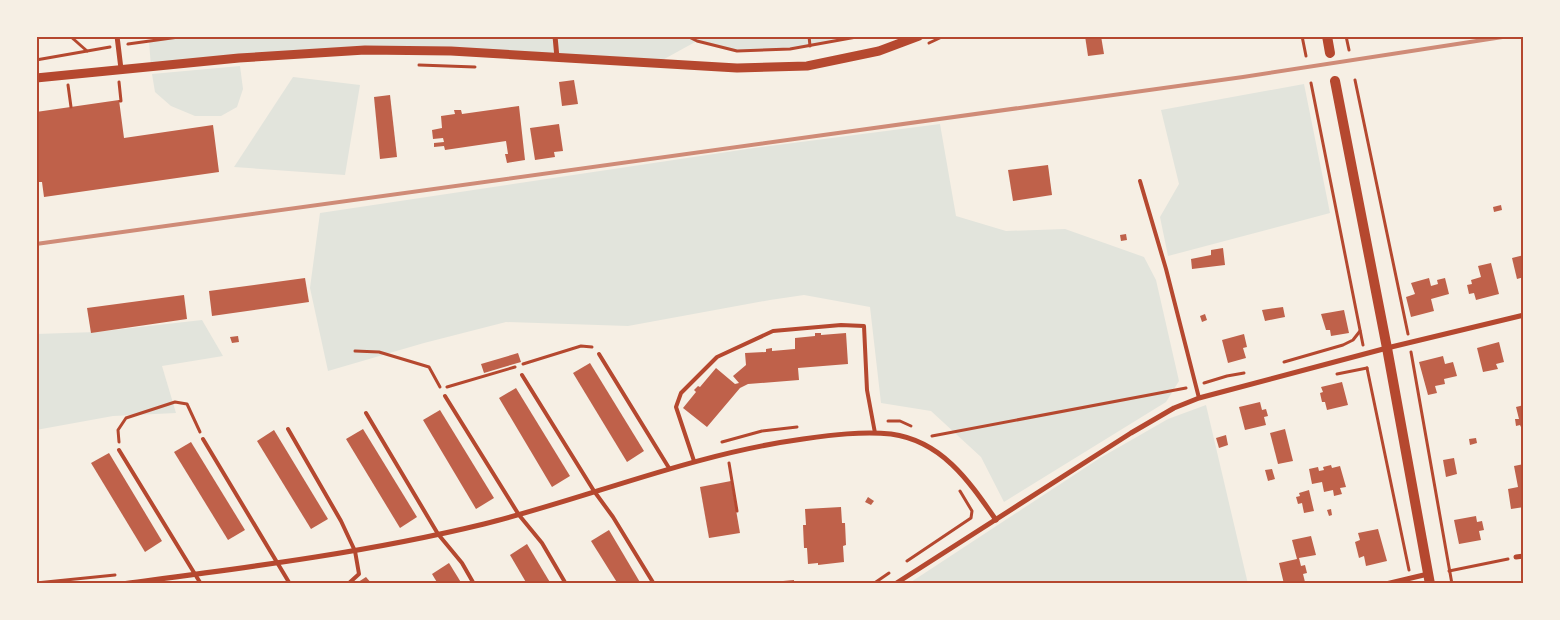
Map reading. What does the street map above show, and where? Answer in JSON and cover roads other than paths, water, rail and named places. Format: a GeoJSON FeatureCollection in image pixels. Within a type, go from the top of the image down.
{"type":"FeatureCollection","features":[{"type":"Feature","properties":{"kind":"main road"},"geometry":{"type":"LineString","coordinates":[[1327,36],[1330,52]]}},
{"type":"Feature","properties":{"kind":"main road"},"geometry":{"type":"LineString","coordinates":[[1335,81],[1388,348],[1429,579]]}},
{"type":"Feature","properties":{"kind":"street"},"geometry":{"type":"LineString","coordinates":[[117,36],[120,73]]}},
{"type":"Feature","properties":{"kind":"street"},"geometry":{"type":"LineString","coordinates":[[556,36],[557,58]]}},
{"type":"Feature","properties":{"kind":"street"},"geometry":{"type":"LineString","coordinates":[[36,78],[120,73],[285,54],[365,50],[451,51],[737,68],[808,66],[879,51],[919,36]]}},
{"type":"Feature","properties":{"kind":"street"},"geometry":{"type":"LineString","coordinates":[[895,584],[1131,433],[1174,408],[1198,398],[1388,348],[1524,315]]}},
{"type":"Feature","properties":{"kind":"street"},"geometry":{"type":"LineString","coordinates":[[121,584],[355,551],[438,534],[519,515],[670,468],[727,453],[762,445],[824,436],[875,433],[893,435],[912,440],[935,450],[949,460],[975,490],[996,520]]}},
{"type":"Feature","properties":{"kind":"street"},"geometry":{"type":"LineString","coordinates":[[1516,557],[1524,556]]}},
{"type":"Feature","properties":{"kind":"street"},"geometry":{"type":"LineString","coordinates":[[1386,584],[1411,578],[1429,579]]}},
{"type":"Feature","properties":{"kind":"lane"},"geometry":{"type":"LineString","coordinates":[[1140,181],[1166,269],[1198,398]]}},
{"type":"Feature","properties":{"kind":"lane"},"geometry":{"type":"LineString","coordinates":[[694,462],[676,407],[681,393],[717,357],[773,331],[841,325],[864,326],[868,390],[875,433]]}},
{"type":"Feature","properties":{"kind":"lane"},"geometry":{"type":"LineString","coordinates":[[599,354],[670,468]]}},
{"type":"Feature","properties":{"kind":"lane"},"geometry":{"type":"LineString","coordinates":[[522,375],[654,584]]}},
{"type":"Feature","properties":{"kind":"lane"},"geometry":{"type":"LineString","coordinates":[[445,396],[519,515],[542,543],[566,584]]}},
{"type":"Feature","properties":{"kind":"lane"},"geometry":{"type":"LineString","coordinates":[[366,413],[438,534],[462,563],[474,584]]}},
{"type":"Feature","properties":{"kind":"lane"},"geometry":{"type":"LineString","coordinates":[[288,429],[341,521],[355,551],[359,574],[348,584]]}},
{"type":"Feature","properties":{"kind":"lane"},"geometry":{"type":"LineString","coordinates":[[203,439],[290,584]]}},
{"type":"Feature","properties":{"kind":"lane"},"geometry":{"type":"LineString","coordinates":[[119,450],[201,584]]}},
{"type":"Feature","properties":{"kind":"railway"},"geometry":{"type":"LineString","coordinates":[[36,244],[1243,77],[1509,36]]}}]}
